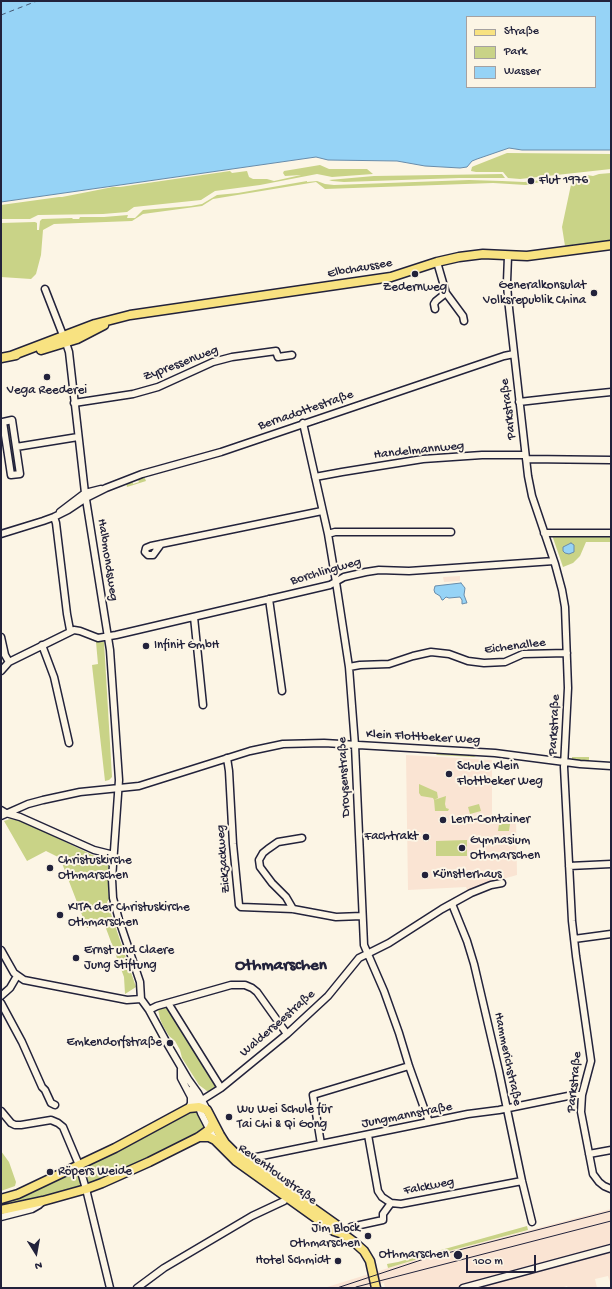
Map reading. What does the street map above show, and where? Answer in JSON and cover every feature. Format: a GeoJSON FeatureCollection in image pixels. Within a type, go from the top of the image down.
{"type":"FeatureCollection","features":[{"type":"Feature","properties":{"kind":"main road","name":"Elbchaussee"},"geometry":{"type":"LineString","coordinates":[[1,358],[41,350],[95,324],[130,315],[391,277],[437,262],[470,255],[490,254],[527,256],[611,245]]}},
{"type":"Feature","properties":{"kind":"main road","name":"Walderseestraße"},"geometry":{"type":"LineString","coordinates":[[1,1199],[18,1194],[115,1148],[200,1103],[207,1110]]}},
{"type":"Feature","properties":{"kind":"main road","name":"Reventlowstraße"},"geometry":{"type":"LineString","coordinates":[[207,1110],[211,1125],[239,1160],[338,1226],[343,1234]]}},
{"type":"Feature","properties":{"kind":"main road"},"geometry":{"type":"LineString","coordinates":[[1,1210],[43,1201],[86,1189],[149,1162],[199,1137],[211,1125]]}},
{"type":"Feature","properties":{"kind":"main road"},"geometry":{"type":"LineString","coordinates":[[199,1137],[209,1136],[216,1140]]}},
{"type":"Feature","properties":{"kind":"main road","name":"Reventlowstraße"},"geometry":{"type":"LineString","coordinates":[[216,1140],[286,1197],[334,1231],[343,1234],[358,1244],[369,1258],[376,1288]]}},
{"type":"Feature","properties":{"kind":"street","name":"Parkstraße"},"geometry":{"type":"LineString","coordinates":[[508,256],[507,289],[525,457],[532,496],[554,561],[565,607],[567,703],[564,762],[569,866],[574,938],[591,1061],[582,1095],[580,1112],[592,1169],[596,1177],[604,1186],[611,1189]]}},
{"type":"Feature","properties":{"kind":"street"},"geometry":{"type":"LineString","coordinates":[[437,262],[446,293],[463,316],[464,321]]}},
{"type":"Feature","properties":{"kind":"street","name":"Halbmondsweg"},"geometry":{"type":"LineString","coordinates":[[45,289],[70,355],[78,437],[108,637],[119,788]]}},
{"type":"Feature","properties":{"kind":"street"},"geometry":{"type":"LineString","coordinates":[[435,309],[434,304],[436,301],[446,293]]}},
{"type":"Feature","properties":{"kind":"street","name":"Zypressenweg"},"geometry":{"type":"LineString","coordinates":[[74,403],[145,391],[158,387],[213,362],[232,357],[276,351],[278,356],[292,355]]}},
{"type":"Feature","properties":{"kind":"street","name":"Bernadottestraße"},"geometry":{"type":"LineString","coordinates":[[1,534],[54,517],[97,489],[106,488],[142,474],[221,452],[303,423],[504,356],[514,354]]}},
{"type":"Feature","properties":{"kind":"street"},"geometry":{"type":"LineString","coordinates":[[519,402],[611,392]]}},
{"type":"Feature","properties":{"kind":"street"},"geometry":{"type":"LineString","coordinates":[[12,420],[16,447],[20,474],[11,475],[3,422],[12,420]]}},
{"type":"Feature","properties":{"kind":"street","name":"Droysenstraße"},"geometry":{"type":"LineString","coordinates":[[303,423],[328,534],[349,667],[355,745],[364,945],[366,953],[384,991],[429,1122]]}},
{"type":"Feature","properties":{"kind":"street"},"geometry":{"type":"LineString","coordinates":[[16,447],[78,437]]}},
{"type":"Feature","properties":{"kind":"street","name":"Handelmannweg"},"geometry":{"type":"LineString","coordinates":[[315,477],[423,459],[482,455],[611,460]]}},
{"type":"Feature","properties":{"kind":"street"},"geometry":{"type":"LineString","coordinates":[[161,544],[322,511]]}},
{"type":"Feature","properties":{"kind":"street"},"geometry":{"type":"LineString","coordinates":[[54,517],[70,630]]}},
{"type":"Feature","properties":{"kind":"street"},"geometry":{"type":"LineString","coordinates":[[328,534],[335,532],[451,532]]}},
{"type":"Feature","properties":{"kind":"street"},"geometry":{"type":"LineString","coordinates":[[544,533],[611,533]]}},
{"type":"Feature","properties":{"kind":"street","name":"Borchlingweg"},"geometry":{"type":"LineString","coordinates":[[108,637],[330,585],[349,575],[379,570],[409,571],[554,561]]}},
{"type":"Feature","properties":{"kind":"street"},"geometry":{"type":"LineString","coordinates":[[269,599],[282,691]]}},
{"type":"Feature","properties":{"kind":"street"},"geometry":{"type":"LineString","coordinates":[[194,617],[203,705]]}},
{"type":"Feature","properties":{"kind":"street"},"geometry":{"type":"LineString","coordinates":[[1,671],[9,662],[70,630],[77,630],[98,638],[108,637]]}},
{"type":"Feature","properties":{"kind":"street"},"geometry":{"type":"LineString","coordinates":[[1,637],[5,656],[9,662]]}},
{"type":"Feature","properties":{"kind":"street"},"geometry":{"type":"LineString","coordinates":[[42,645],[54,677],[69,743]]}},
{"type":"Feature","properties":{"kind":"street","name":"Eichenallee"},"geometry":{"type":"LineString","coordinates":[[349,667],[389,664],[431,652],[443,653],[468,661],[484,663],[505,662],[523,654],[567,653]]}},
{"type":"Feature","properties":{"kind":"street","name":"Klein Flottbeker Weg"},"geometry":{"type":"LineString","coordinates":[[3,813],[28,804],[59,796],[92,790],[141,786],[226,758],[283,744],[324,743],[495,753],[564,762],[611,766]]}},
{"type":"Feature","properties":{"kind":"street","name":"Zickzackweg"},"geometry":{"type":"LineString","coordinates":[[226,758],[229,770],[233,844],[239,905],[241,907],[293,910],[336,917],[362,916]]}},
{"type":"Feature","properties":{"kind":"street"},"geometry":{"type":"LineString","coordinates":[[1,950],[16,976],[24,980],[117,999],[130,1001],[141,999],[140,982],[113,898],[112,879],[119,788]]}},
{"type":"Feature","properties":{"kind":"street"},"geometry":{"type":"LineString","coordinates":[[3,813],[20,817],[94,850],[114,855]]}},
{"type":"Feature","properties":{"kind":"street"},"geometry":{"type":"LineString","coordinates":[[293,910],[286,897],[272,883],[260,867],[259,860],[268,848],[278,842],[302,838]]}},
{"type":"Feature","properties":{"kind":"street"},"geometry":{"type":"LineString","coordinates":[[569,866],[611,864]]}},
{"type":"Feature","properties":{"kind":"street","name":"Walderseestraße"},"geometry":{"type":"LineString","coordinates":[[200,1103],[221,1088],[287,1034],[328,996],[359,958],[366,953],[389,943],[471,893],[491,885],[502,883]]}},
{"type":"Feature","properties":{"kind":"street","name":"Hammerichstraße"},"geometry":{"type":"LineString","coordinates":[[452,904],[467,941],[474,964],[532,1222]]}},
{"type":"Feature","properties":{"kind":"street"},"geometry":{"type":"LineString","coordinates":[[574,938],[611,934]]}},
{"type":"Feature","properties":{"kind":"street"},"geometry":{"type":"LineString","coordinates":[[1,996],[10,988],[16,976]]}},
{"type":"Feature","properties":{"kind":"street"},"geometry":{"type":"LineString","coordinates":[[149,1010],[157,1006],[231,985],[245,985],[252,988],[256,992],[287,1034]]}},
{"type":"Feature","properties":{"kind":"street","name":"Reventlowstraße"},"geometry":{"type":"LineString","coordinates":[[141,999],[149,1010],[162,1036],[188,1079],[193,1084],[216,1140]]}},
{"type":"Feature","properties":{"kind":"street"},"geometry":{"type":"LineString","coordinates":[[1,1003],[22,1042],[42,1087],[51,1103],[55,1105]]}},
{"type":"Feature","properties":{"kind":"street"},"geometry":{"type":"LineString","coordinates":[[168,1003],[221,1088]]}},
{"type":"Feature","properties":{"kind":"street"},"geometry":{"type":"LineString","coordinates":[[321,1144],[313,1095],[409,1066]]}},
{"type":"Feature","properties":{"kind":"street"},"geometry":{"type":"LineString","coordinates":[[181,1067],[181,1078],[191,1097],[189,1108]]}},
{"type":"Feature","properties":{"kind":"street","name":"Jungmannstraße"},"geometry":{"type":"LineString","coordinates":[[239,1160],[429,1122],[573,1095],[582,1095]]}},
{"type":"Feature","properties":{"kind":"street"},"geometry":{"type":"LineString","coordinates":[[1,1111],[11,1123],[15,1125],[21,1126],[51,1120],[58,1122],[65,1132],[79,1165],[86,1189],[110,1288]]}},
{"type":"Feature","properties":{"kind":"street","name":"Falckweg"},"geometry":{"type":"LineString","coordinates":[[368,1135],[378,1191],[382,1197],[391,1203],[401,1204],[522,1181]]}},
{"type":"Feature","properties":{"kind":"street"},"geometry":{"type":"LineString","coordinates":[[588,1154],[611,1150]]}},
{"type":"Feature","properties":{"kind":"street"},"geometry":{"type":"LineString","coordinates":[[137,1288],[169,1265],[252,1216],[284,1201],[286,1197]]}},
{"type":"Feature","properties":{"kind":"street"},"geometry":{"type":"LineString","coordinates":[[1,1217],[32,1209],[43,1201]]}},
{"type":"Feature","properties":{"kind":"street"},"geometry":{"type":"LineString","coordinates":[[343,1234],[351,1227],[383,1220],[383,1214],[391,1203]]}},
{"type":"Feature","properties":{"kind":"street"},"geometry":{"type":"LineString","coordinates":[[463,1288],[611,1248]]}},
{"type":"Feature","properties":{"kind":"shaded area"},"geometry":{"type":"Polygon","coordinates":[[[460,576],[460,581],[444,582],[443,577],[460,576]]]}},
{"type":"Feature","properties":{"kind":"shaded area","name":"Gymnasium Othmarschen"},"geometry":{"type":"Polygon","coordinates":[[[406,755],[492,760],[492,819],[516,817],[517,875],[492,882],[468,892],[466,887],[408,890],[406,755]]]}},
{"type":"Feature","properties":{"kind":"shaded area"},"geometry":{"type":"Polygon","coordinates":[[[611,1209],[611,1285],[608,1276],[595,1279],[597,1288],[568,1288],[567,1286],[561,1288],[385,1288],[384,1283],[363,1288],[324,1288],[411,1261],[611,1209]]]}},
{"type":"Feature","properties":{"kind":"green space"},"geometry":{"type":"Polygon","coordinates":[[[507,153],[611,154],[611,169],[520,179],[508,178],[503,172],[471,171],[472,167],[474,166],[507,153]]]}},
{"type":"Feature","properties":{"kind":"green space"},"geometry":{"type":"Polygon","coordinates":[[[320,165],[329,169],[367,169],[373,174],[332,177],[317,174],[260,185],[215,191],[201,200],[134,207],[127,212],[38,215],[30,219],[1,219],[1,205],[62,197],[113,187],[230,171],[232,173],[247,171],[249,177],[253,179],[267,179],[274,181],[301,175],[285,176],[283,173],[284,171],[320,165]]]}},
{"type":"Feature","properties":{"kind":"green space"},"geometry":{"type":"Polygon","coordinates":[[[611,173],[611,240],[565,246],[562,227],[572,180],[545,181],[526,185],[493,183],[325,189],[316,182],[213,199],[202,206],[143,214],[132,221],[54,224],[43,230],[41,255],[36,274],[31,279],[1,277],[1,223],[35,222],[37,223],[37,230],[39,230],[40,221],[42,219],[79,219],[80,217],[128,215],[127,218],[135,218],[143,210],[191,206],[202,204],[217,195],[238,193],[307,181],[317,181],[334,185],[469,180],[524,182],[611,173]]]}},
{"type":"Feature","properties":{"kind":"green space"},"geometry":{"type":"Polygon","coordinates":[[[502,174],[505,178],[344,182],[329,180],[374,176],[502,174]]]}},
{"type":"Feature","properties":{"kind":"green space"},"geometry":{"type":"Polygon","coordinates":[[[10,423],[17,472],[13,472],[6,424],[10,423]]]}},
{"type":"Feature","properties":{"kind":"green space"},"geometry":{"type":"Polygon","coordinates":[[[144,476],[146,481],[127,487],[126,483],[132,480],[133,484],[139,482],[137,478],[144,476]]]}},
{"type":"Feature","properties":{"kind":"green space"},"geometry":{"type":"Polygon","coordinates":[[[552,535],[611,535],[611,542],[586,542],[580,556],[573,563],[563,567],[552,535]]]}},
{"type":"Feature","properties":{"kind":"green space"},"geometry":{"type":"Polygon","coordinates":[[[96,642],[104,642],[112,777],[105,781],[92,665],[98,664],[96,642]]]}},
{"type":"Feature","properties":{"kind":"green space"},"geometry":{"type":"Polygon","coordinates":[[[435,753],[476,756],[437,755],[435,753]]]}},
{"type":"Feature","properties":{"kind":"green space"},"geometry":{"type":"Polygon","coordinates":[[[572,757],[589,757],[589,762],[572,760],[572,757]]]}},
{"type":"Feature","properties":{"kind":"green space"},"geometry":{"type":"Polygon","coordinates":[[[419,784],[437,792],[438,798],[434,800],[433,798],[421,796],[419,793],[419,784]]]}},
{"type":"Feature","properties":{"kind":"green space"},"geometry":{"type":"Polygon","coordinates":[[[446,796],[445,804],[446,808],[449,809],[448,811],[435,811],[434,800],[446,796]]]}},
{"type":"Feature","properties":{"kind":"green space"},"geometry":{"type":"Polygon","coordinates":[[[479,804],[481,811],[470,814],[468,807],[479,804]]]}},
{"type":"Feature","properties":{"kind":"green space"},"geometry":{"type":"Polygon","coordinates":[[[10,819],[22,821],[109,863],[109,899],[107,902],[136,987],[125,994],[124,977],[104,923],[87,928],[60,858],[46,851],[27,861],[4,821],[10,819]]]}},
{"type":"Feature","properties":{"kind":"green space"},"geometry":{"type":"Polygon","coordinates":[[[499,824],[510,824],[509,831],[498,831],[499,824]]]}},
{"type":"Feature","properties":{"kind":"green space"},"geometry":{"type":"Polygon","coordinates":[[[467,840],[467,856],[436,856],[436,841],[467,840]]]}},
{"type":"Feature","properties":{"kind":"green space"},"geometry":{"type":"Polygon","coordinates":[[[167,1007],[217,1086],[210,1091],[207,1091],[199,1085],[182,1058],[175,1041],[169,1036],[163,1026],[158,1009],[167,1007]]]}},
{"type":"Feature","properties":{"kind":"green space"},"geometry":{"type":"Polygon","coordinates":[[[196,1110],[206,1130],[172,1149],[92,1184],[92,1182],[89,1183],[84,1169],[85,1166],[188,1112],[196,1110]]]}},
{"type":"Feature","properties":{"kind":"green space"},"geometry":{"type":"Polygon","coordinates":[[[1,1151],[9,1162],[16,1182],[15,1186],[1,1191],[1,1151]]]}},
{"type":"Feature","properties":{"kind":"green space"},"geometry":{"type":"Polygon","coordinates":[[[78,1170],[83,1185],[82,1187],[1,1207],[1,1202],[78,1170]]]}},
{"type":"Feature","properties":{"kind":"green space"},"geometry":{"type":"Polygon","coordinates":[[[527,1226],[528,1230],[388,1268],[387,1264],[527,1226]]]}},
{"type":"Feature","properties":{"kind":"water"},"geometry":{"type":"Polygon","coordinates":[[[1,1],[611,1],[611,150],[522,150],[509,148],[472,161],[467,167],[460,168],[425,166],[397,161],[328,160],[316,157],[1,202],[1,1]]]}},
{"type":"Feature","properties":{"kind":"water"},"geometry":{"type":"Polygon","coordinates":[[[571,543],[574,545],[574,552],[569,554],[565,553],[563,551],[563,547],[571,543]]]}},
{"type":"Feature","properties":{"kind":"water"},"geometry":{"type":"Polygon","coordinates":[[[461,583],[465,588],[464,595],[467,603],[462,604],[460,597],[446,597],[442,600],[434,590],[435,586],[461,583]]]}},
{"type":"Feature","properties":{"kind":"ferry route"},"geometry":{"type":"LineString","coordinates":[[1,15],[37,1]]}},
{"type":"Feature","properties":{"kind":"tram line"},"geometry":{"type":"LineString","coordinates":[[337,1288],[424,1259],[611,1211]]}},
{"type":"Feature","properties":{"kind":"tram line"},"geometry":{"type":"LineString","coordinates":[[356,1287],[611,1221]]}},
{"type":"Feature","properties":{"kind":"place","name":"Flut 1976"},"geometry":{"type":"Point","coordinates":[531,181]}},
{"type":"Feature","properties":{"kind":"place","name":"Zedernweg"},"geometry":{"type":"Point","coordinates":[415,274]}},
{"type":"Feature","properties":{"kind":"place","name":"Generalkonsulat Volksrepublik China"},"geometry":{"type":"Point","coordinates":[594,293]}},
{"type":"Feature","properties":{"kind":"place","name":"Vega Reederei"},"geometry":{"type":"Point","coordinates":[47,377]}},
{"type":"Feature","properties":{"kind":"place","name":"Infinit GmbH"},"geometry":{"type":"Point","coordinates":[146,646]}},
{"type":"Feature","properties":{"kind":"place","name":"Schule Klein Flottbeker Weg"},"geometry":{"type":"Point","coordinates":[449,774]}},
{"type":"Feature","properties":{"kind":"place","name":"Lern-Container"},"geometry":{"type":"Point","coordinates":[443,820]}},
{"type":"Feature","properties":{"kind":"place","name":"Fachtrakt"},"geometry":{"type":"Point","coordinates":[426,837]}},
{"type":"Feature","properties":{"kind":"place","name":"Gymnasium Othmarschen"},"geometry":{"type":"Point","coordinates":[462,848]}},
{"type":"Feature","properties":{"kind":"place","name":"Christuskirche Othmarschen"},"geometry":{"type":"Point","coordinates":[50,868]}},
{"type":"Feature","properties":{"kind":"place","name":"Künstlerhaus"},"geometry":{"type":"Point","coordinates":[425,875]}},
{"type":"Feature","properties":{"kind":"place","name":"KITA der Christuskirche Othmarschen"},"geometry":{"type":"Point","coordinates":[60,915]}},
{"type":"Feature","properties":{"kind":"place","name":"Ernst und Claere Jung Stiftung"},"geometry":{"type":"Point","coordinates":[76,958]}},
{"type":"Feature","properties":{"kind":"place","name":"Emkendorfstraße"},"geometry":{"type":"Point","coordinates":[170,1043]}},
{"type":"Feature","properties":{"kind":"place","name":"Wu Wei Schule für Tai Chi & Qi Gong"},"geometry":{"type":"Point","coordinates":[229,1117]}},
{"type":"Feature","properties":{"kind":"place","name":"Röpers Weide"},"geometry":{"type":"Point","coordinates":[50,1172]}},
{"type":"Feature","properties":{"kind":"place","name":"Jim Block Othmarschen"},"geometry":{"type":"Point","coordinates":[368,1236]}},
{"type":"Feature","properties":{"kind":"place","name":"Othmarschen"},"geometry":{"type":"Point","coordinates":[458,1255]}},
{"type":"Feature","properties":{"kind":"place","name":"Hotel Schmidt"},"geometry":{"type":"Point","coordinates":[338,1261]}},
{"type":"Feature","properties":{"kind":"district","name":"Othmarschen"},"geometry":{"type":"Point","coordinates":[281,966]}}]}
